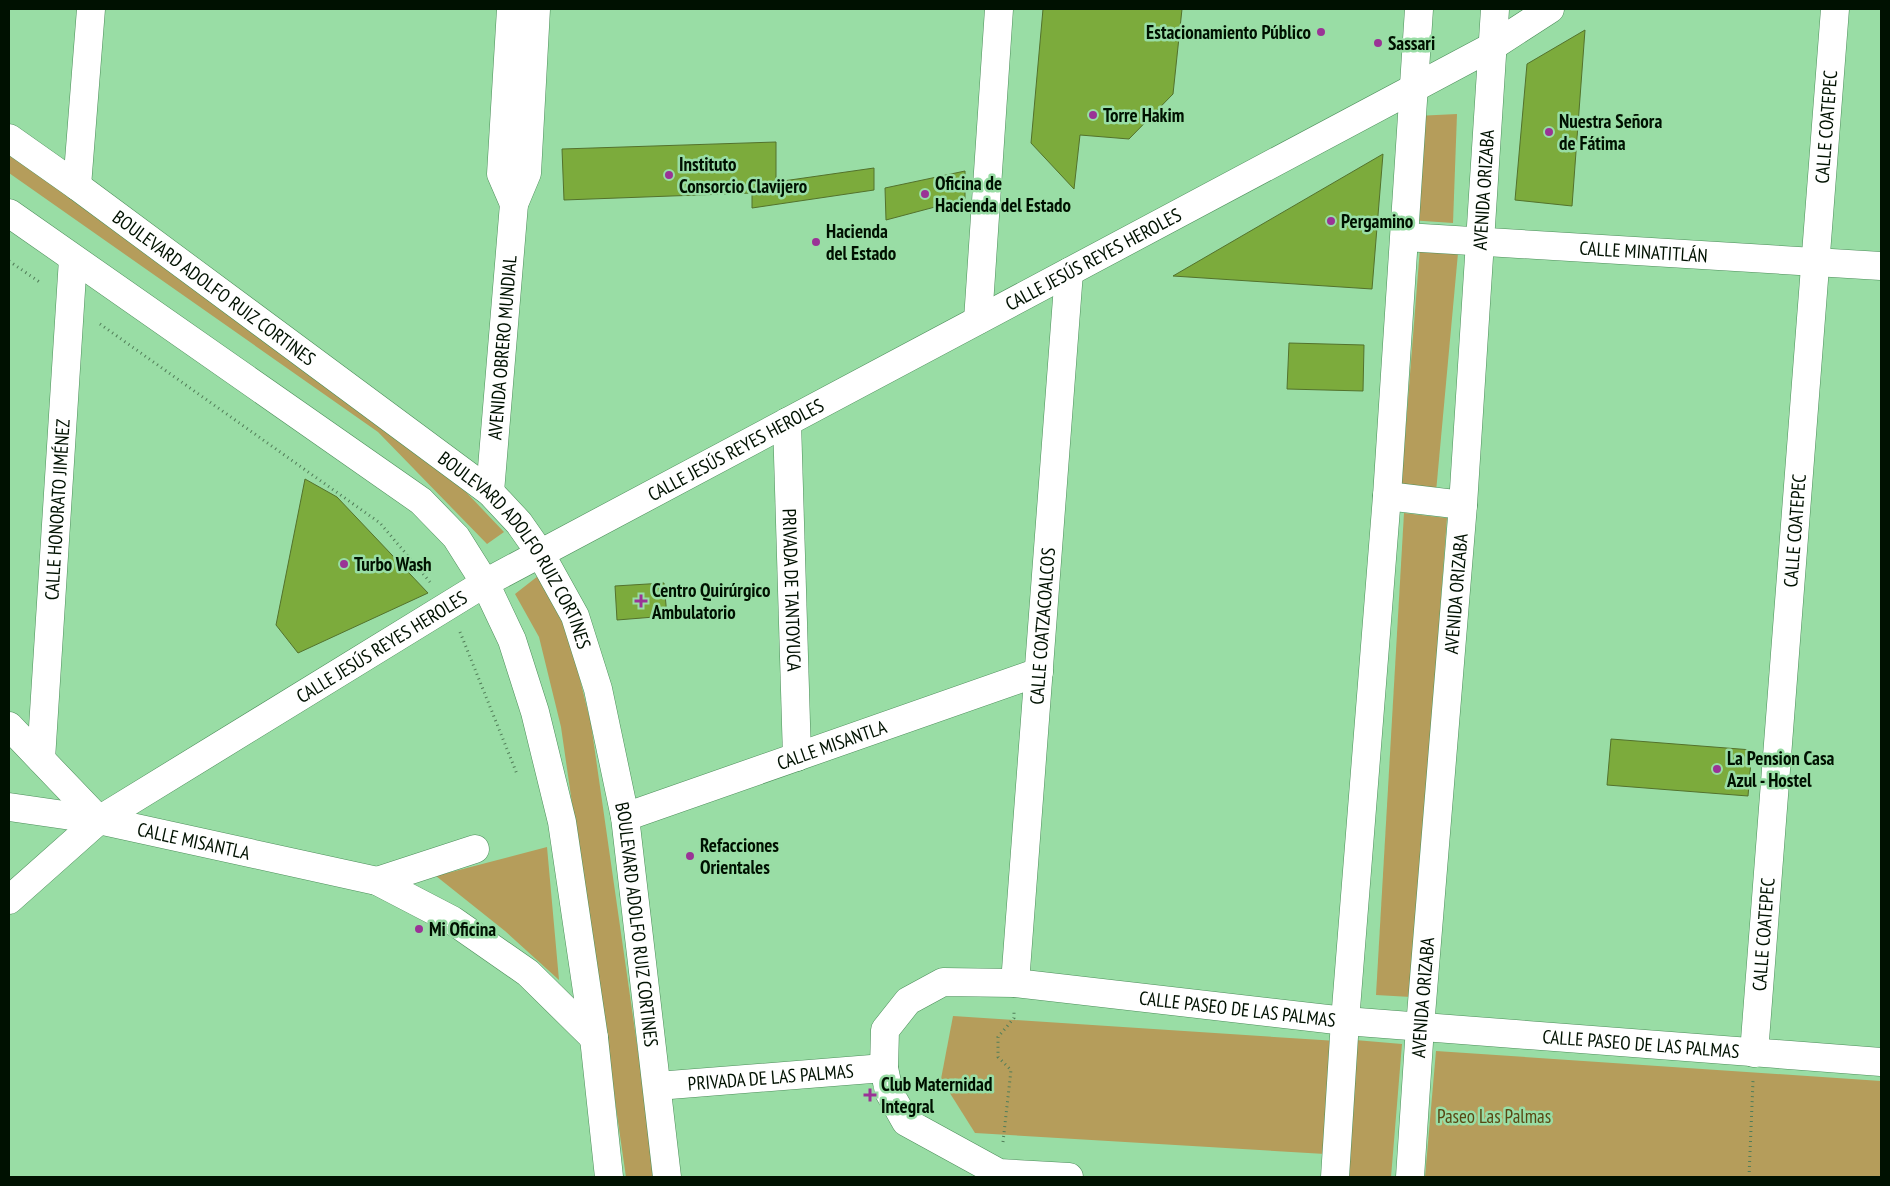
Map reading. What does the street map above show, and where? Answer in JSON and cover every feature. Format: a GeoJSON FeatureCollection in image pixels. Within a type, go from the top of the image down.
{"type":"FeatureCollection","features":[{"type":"Feature","properties":{"kind":"street"},"geometry":{"type":"LineString","coordinates":[[77,186],[91,9]]}},
{"type":"Feature","properties":{"kind":"street","name":"AVENIDA OBRERO MUNDIAL"},"geometry":{"type":"LineString","coordinates":[[511,9],[501,174],[514,204]]}},
{"type":"Feature","properties":{"kind":"street","name":"AVENIDA OBRERO MUNDIAL"},"geometry":{"type":"LineString","coordinates":[[490,492],[514,204],[527,173],[536,9]]}},
{"type":"Feature","properties":{"kind":"street"},"geometry":{"type":"LineString","coordinates":[[978,320],[999,9]]}},
{"type":"Feature","properties":{"kind":"street"},"geometry":{"type":"LineString","coordinates":[[1335,1177],[1345,1021],[1388,496],[1405,237],[1412,88],[1419,9]]}},
{"type":"Feature","properties":{"kind":"street","name":"AVENIDA ORIZABA"},"geometry":{"type":"LineString","coordinates":[[1410,1177],[1420,1027],[1463,505],[1478,243],[1495,9]]}},
{"type":"Feature","properties":{"kind":"street","name":"CALLE JESÚS REYES HEROLES"},"geometry":{"type":"LineString","coordinates":[[9,900],[99,820],[485,583],[1493,46],[1550,9]]}},
{"type":"Feature","properties":{"kind":"street","name":"CALLE COATEPEC"},"geometry":{"type":"LineString","coordinates":[[1754,1053],[1835,9]]}},
{"type":"Feature","properties":{"kind":"street","name":"BOULEVARD ADOLFO RUIZ CORTINES"},"geometry":{"type":"LineString","coordinates":[[9,138],[77,186],[490,492],[518,523],[540,553],[575,616],[595,680],[625,817],[658,1086],[667,1177]]}},
{"type":"Feature","properties":{"kind":"street","name":"BOULEVARD ADOLFO RUIZ CORTINES"},"geometry":{"type":"LineString","coordinates":[[9,213],[421,501],[456,537],[485,583],[512,640],[535,712],[562,822],[594,1038],[609,1177]]}},
{"type":"Feature","properties":{"kind":"street","name":"CALLE MINATITLÁN"},"geometry":{"type":"LineString","coordinates":[[1405,237],[1816,264],[1881,266]]}},
{"type":"Feature","properties":{"kind":"street","name":"CALLE HONORATO JIMÉNEZ"},"geometry":{"type":"LineString","coordinates":[[41,759],[73,259]]}},
{"type":"Feature","properties":{"kind":"street","name":"CALLE COATZACOALCOS"},"geometry":{"type":"LineString","coordinates":[[1015,983],[1069,272]]}},
{"type":"Feature","properties":{"kind":"street","name":"PRIVADA DE TANTOYUCA"},"geometry":{"type":"LineString","coordinates":[[787,422],[797,757]]}},
{"type":"Feature","properties":{"kind":"street"},"geometry":{"type":"LineString","coordinates":[[1388,496],[1463,505]]}},
{"type":"Feature","properties":{"kind":"street","name":"CALLE MISANTLA"},"geometry":{"type":"LineString","coordinates":[[625,817],[1039,672]]}},
{"type":"Feature","properties":{"kind":"street"},"geometry":{"type":"LineString","coordinates":[[9,726],[99,820]]}},
{"type":"Feature","properties":{"kind":"street","name":"CALLE MISANTLA"},"geometry":{"type":"LineString","coordinates":[[9,807],[99,820],[377,880],[452,920],[528,973],[594,1038]]}},
{"type":"Feature","properties":{"kind":"street","name":"CALLE MISANTLA"},"geometry":{"type":"LineString","coordinates":[[377,880],[476,849]]}},
{"type":"Feature","properties":{"kind":"street","name":"CALLE PASEO DE LAS PALMAS"},"geometry":{"type":"LineString","coordinates":[[1069,1177],[999,1175],[906,1122],[889,1092],[884,1068],[886,1030],[908,1001],[943,982],[1015,983],[1345,1021],[1881,1062]]}},
{"type":"Feature","properties":{"kind":"street","name":"PRIVADA DE LAS PALMAS"},"geometry":{"type":"LineString","coordinates":[[658,1086],[884,1068]]}},
{"type":"Feature","properties":{"kind":"path"},"geometry":{"type":"LineString","coordinates":[[999,1175],[1011,1070],[998,1057],[998,1037],[1014,1018],[1015,983]]}},
{"type":"Feature","properties":{"kind":"path"},"geometry":{"type":"LineString","coordinates":[[1748,1177],[1754,1053]]}},
{"type":"Feature","properties":{"kind":"green space"},"geometry":{"type":"Polygon","coordinates":[[[1457,114],[1453,223],[1409,220],[1416,116],[1457,114]]]}},
{"type":"Feature","properties":{"kind":"green space"},"geometry":{"type":"Polygon","coordinates":[[[9,151],[388,410],[504,532],[487,544],[378,432],[9,173],[9,151]]]}},
{"type":"Feature","properties":{"kind":"green space"},"geometry":{"type":"Polygon","coordinates":[[[1420,248],[1458,253],[1436,492],[1401,488],[1420,248]]]}},
{"type":"Feature","properties":{"kind":"green space"},"geometry":{"type":"Polygon","coordinates":[[[1404,513],[1447,518],[1411,997],[1376,995],[1404,513]]]}},
{"type":"Feature","properties":{"kind":"green space"},"geometry":{"type":"Polygon","coordinates":[[[538,576],[567,627],[591,724],[656,1177],[626,1177],[561,727],[539,637],[515,594],[538,576]]]}},
{"type":"Feature","properties":{"kind":"green space"},"geometry":{"type":"Polygon","coordinates":[[[547,847],[559,980],[505,931],[436,876],[547,847]]]}},
{"type":"Feature","properties":{"kind":"green space"},"geometry":{"type":"Polygon","coordinates":[[[953,1016],[1337,1041],[1325,1154],[975,1133],[941,1079],[953,1016]]]}},
{"type":"Feature","properties":{"kind":"green space"},"geometry":{"type":"Polygon","coordinates":[[[1355,1040],[1402,1044],[1391,1177],[1343,1176],[1355,1040]]]}},
{"type":"Feature","properties":{"kind":"green space","name":"Paseo Las Palmas"},"geometry":{"type":"Polygon","coordinates":[[[1436,1051],[1881,1081],[1881,1177],[1425,1177],[1436,1051]]]}},
{"type":"Feature","properties":{"kind":"building","name":"Torre Hakim"},"geometry":{"type":"Polygon","coordinates":[[[1043,9],[1182,9],[1173,94],[1129,139],[1080,135],[1074,189],[1031,143],[1043,9]]]}},
{"type":"Feature","properties":{"kind":"building","name":"Nuestra Señora de Fátima"},"geometry":{"type":"Polygon","coordinates":[[[1585,30],[1572,206],[1515,200],[1527,64],[1585,30]]]}},
{"type":"Feature","properties":{"kind":"building","name":"Instituto Consorcio Clavijero"},"geometry":{"type":"Polygon","coordinates":[[[776,142],[776,182],[874,168],[874,190],[752,208],[752,193],[564,200],[562,149],[776,142]]]}},
{"type":"Feature","properties":{"kind":"building"},"geometry":{"type":"Polygon","coordinates":[[[1383,154],[1372,289],[1173,276],[1383,154]]]}},
{"type":"Feature","properties":{"kind":"building","name":"Oficina de Hacienda del Estado"},"geometry":{"type":"Polygon","coordinates":[[[965,171],[965,199],[886,220],[885,188],[965,171]]]}},
{"type":"Feature","properties":{"kind":"building"},"geometry":{"type":"Polygon","coordinates":[[[1289,343],[1364,345],[1363,391],[1287,389],[1289,343]]]}},
{"type":"Feature","properties":{"kind":"building","name":"Turbo Wash"},"geometry":{"type":"Polygon","coordinates":[[[305,479],[337,497],[428,593],[298,653],[276,625],[305,479]]]}},
{"type":"Feature","properties":{"kind":"building","name":"Centro Quirúrgico Ambulatorio"},"geometry":{"type":"Polygon","coordinates":[[[664,583],[667,616],[617,620],[615,586],[664,583]]]}},
{"type":"Feature","properties":{"kind":"building"},"geometry":{"type":"Polygon","coordinates":[[[1611,739],[1752,750],[1748,796],[1607,785],[1611,739]]]}},
{"type":"Feature","properties":{"kind":"place","name":"Estacionamiento Público"},"geometry":{"type":"Point","coordinates":[1321,32]}},
{"type":"Feature","properties":{"kind":"place","name":"Sassari"},"geometry":{"type":"Point","coordinates":[1378,43]}},
{"type":"Feature","properties":{"kind":"place","name":"Torre Hakim"},"geometry":{"type":"Point","coordinates":[1093,115]}},
{"type":"Feature","properties":{"kind":"place","name":"Nuestra Señora de Fátima"},"geometry":{"type":"Point","coordinates":[1549,132]}},
{"type":"Feature","properties":{"kind":"place","name":"Instituto Consorcio Clavijero"},"geometry":{"type":"Point","coordinates":[669,175]}},
{"type":"Feature","properties":{"kind":"place","name":"Oficina de Hacienda del Estado"},"geometry":{"type":"Point","coordinates":[925,194]}},
{"type":"Feature","properties":{"kind":"place","name":"Pergamino"},"geometry":{"type":"Point","coordinates":[1331,221]}},
{"type":"Feature","properties":{"kind":"place","name":"Hacienda del Estado"},"geometry":{"type":"Point","coordinates":[816,242]}},
{"type":"Feature","properties":{"kind":"place","name":"Turbo Wash"},"geometry":{"type":"Point","coordinates":[344,564]}},
{"type":"Feature","properties":{"kind":"place","name":"Centro Quirúrgico Ambulatorio"},"geometry":{"type":"Point","coordinates":[641,601]}},
{"type":"Feature","properties":{"kind":"place","name":"La Pension Casa Azul - Hostel"},"geometry":{"type":"Point","coordinates":[1717,769]}},
{"type":"Feature","properties":{"kind":"place","name":"Refacciones Orientales"},"geometry":{"type":"Point","coordinates":[690,856]}},
{"type":"Feature","properties":{"kind":"place","name":"Mi Oficina"},"geometry":{"type":"Point","coordinates":[419,929]}},
{"type":"Feature","properties":{"kind":"place","name":"Club Maternidad Integral"},"geometry":{"type":"Point","coordinates":[870,1095]}}]}
